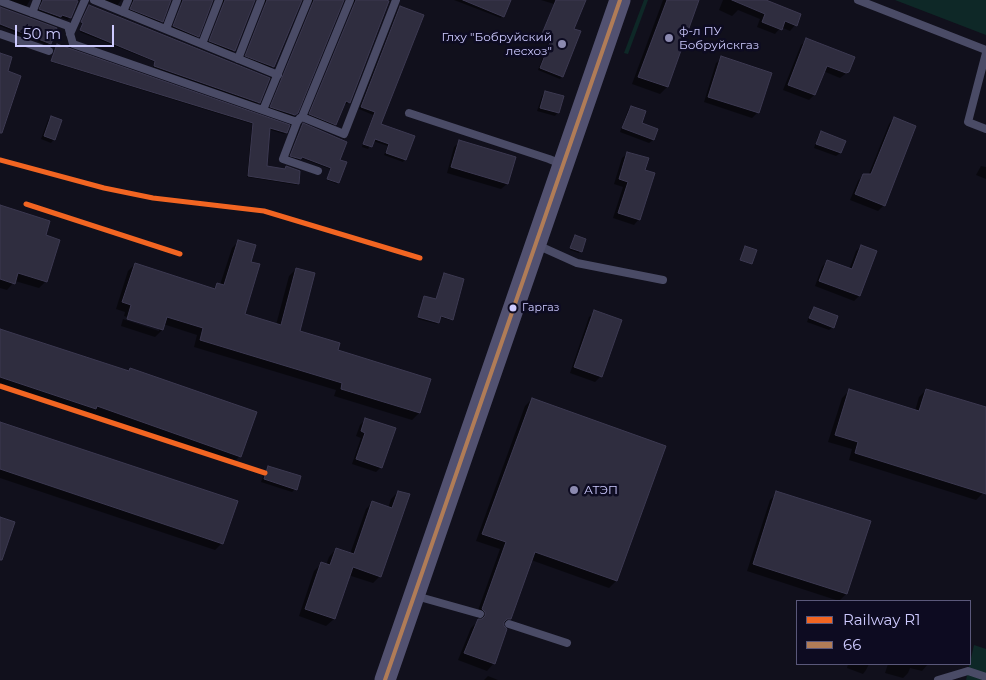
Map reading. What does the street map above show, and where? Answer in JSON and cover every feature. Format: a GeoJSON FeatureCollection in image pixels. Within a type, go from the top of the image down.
{"type":"FeatureCollection","features":[{"type":"Feature","properties":{"kind":"main road"},"geometry":{"type":"LineString","coordinates":[[385,680],[620,0]]}},
{"type":"Feature","properties":{"kind":"lane"},"geometry":{"type":"LineString","coordinates":[[32,13],[37,0]]}},
{"type":"Feature","properties":{"kind":"lane"},"geometry":{"type":"LineString","coordinates":[[70,34],[85,0]]}},
{"type":"Feature","properties":{"kind":"lane"},"geometry":{"type":"LineString","coordinates":[[94,0],[278,75]]}},
{"type":"Feature","properties":{"kind":"lane"},"geometry":{"type":"LineString","coordinates":[[123,12],[128,0]]}},
{"type":"Feature","properties":{"kind":"lane"},"geometry":{"type":"LineString","coordinates":[[166,30],[177,0]]}},
{"type":"Feature","properties":{"kind":"lane"},"geometry":{"type":"LineString","coordinates":[[202,44],[220,0]]}},
{"type":"Feature","properties":{"kind":"lane"},"geometry":{"type":"LineString","coordinates":[[238,59],[261,0]]}},
{"type":"Feature","properties":{"kind":"lane"},"geometry":{"type":"LineString","coordinates":[[263,110],[308,0]]}},
{"type":"Feature","properties":{"kind":"lane"},"geometry":{"type":"LineString","coordinates":[[318,172],[283,159],[350,0]]}},
{"type":"Feature","properties":{"kind":"lane"},"geometry":{"type":"LineString","coordinates":[[0,1],[68,26],[73,44],[263,110],[300,119],[344,134],[396,0]]}},
{"type":"Feature","properties":{"kind":"lane"},"geometry":{"type":"LineString","coordinates":[[858,0],[986,51],[968,122],[986,129]]}},
{"type":"Feature","properties":{"kind":"lane"},"geometry":{"type":"LineString","coordinates":[[0,34],[49,51]]}},
{"type":"Feature","properties":{"kind":"lane"},"geometry":{"type":"LineString","coordinates":[[409,113],[563,165]]}},
{"type":"Feature","properties":{"kind":"lane"},"geometry":{"type":"LineString","coordinates":[[536,244],[577,263],[663,280]]}},
{"type":"Feature","properties":{"kind":"lane"},"geometry":{"type":"LineString","coordinates":[[414,596],[480,614]]}},
{"type":"Feature","properties":{"kind":"lane"},"geometry":{"type":"LineString","coordinates":[[509,624],[566,643]]}},
{"type":"Feature","properties":{"kind":"lane"},"geometry":{"type":"LineString","coordinates":[[938,680],[968,671],[986,677]]}},
{"type":"Feature","properties":{"kind":"green space"},"geometry":{"type":"Polygon","coordinates":[[[644,0],[648,0],[628,54],[624,53],[644,0]]]}},
{"type":"Feature","properties":{"kind":"green space"},"geometry":{"type":"Polygon","coordinates":[[[895,0],[986,0],[986,35],[895,0]]]}},
{"type":"Feature","properties":{"kind":"green space"},"geometry":{"type":"Polygon","coordinates":[[[974,645],[986,649],[986,680],[966,680],[971,665],[974,645]]]}},
{"type":"Feature","properties":{"kind":"building"},"geometry":{"type":"Polygon","coordinates":[[[43,0],[78,1],[71,18],[62,15],[61,17],[39,9],[43,0]]]}},
{"type":"Feature","properties":{"kind":"building"},"geometry":{"type":"Polygon","coordinates":[[[134,0],[171,0],[163,22],[130,9],[134,0]]]}},
{"type":"Feature","properties":{"kind":"building"},"geometry":{"type":"Polygon","coordinates":[[[183,0],[213,0],[199,37],[173,26],[183,0]]]}},
{"type":"Feature","properties":{"kind":"building"},"geometry":{"type":"Polygon","coordinates":[[[225,0],[255,0],[235,51],[209,41],[225,0]]]}},
{"type":"Feature","properties":{"kind":"building"},"geometry":{"type":"Polygon","coordinates":[[[267,0],[302,0],[274,67],[245,56],[267,0]]]}},
{"type":"Feature","properties":{"kind":"building"},"geometry":{"type":"Polygon","coordinates":[[[314,0],[344,0],[298,113],[295,115],[270,107],[314,0]]]}},
{"type":"Feature","properties":{"kind":"building"},"geometry":{"type":"Polygon","coordinates":[[[356,0],[389,1],[350,103],[346,101],[336,125],[309,114],[356,0]]]}},
{"type":"Feature","properties":{"kind":"building"},"geometry":{"type":"Polygon","coordinates":[[[463,0],[511,0],[504,17],[463,0]]]}},
{"type":"Feature","properties":{"kind":"building","name":"Глху \"Бобруйский лесхоз\""},"geometry":{"type":"Polygon","coordinates":[[[556,0],[586,0],[574,29],[581,31],[563,77],[540,68],[551,40],[541,36],[556,0]]]}},
{"type":"Feature","properties":{"kind":"building","name":"ф-л ПУ Бобруйскгаз"},"geometry":{"type":"Polygon","coordinates":[[[667,0],[699,0],[668,87],[638,77],[667,0]]]}},
{"type":"Feature","properties":{"kind":"building"},"geometry":{"type":"Polygon","coordinates":[[[732,0],[766,0],[801,14],[797,26],[785,21],[782,30],[762,22],[765,14],[732,0]]]}},
{"type":"Feature","properties":{"kind":"building"},"geometry":{"type":"Polygon","coordinates":[[[89,5],[270,78],[260,103],[154,66],[155,61],[80,30],[83,23],[81,22],[89,5]]]}},
{"type":"Feature","properties":{"kind":"building"},"geometry":{"type":"Polygon","coordinates":[[[400,6],[424,15],[381,124],[415,136],[406,160],[386,153],[389,144],[375,139],[372,147],[363,144],[375,112],[361,107],[400,6]]]}},
{"type":"Feature","properties":{"kind":"building"},"geometry":{"type":"Polygon","coordinates":[[[0,7],[57,28],[51,44],[0,24],[0,7]]]}},
{"type":"Feature","properties":{"kind":"building"},"geometry":{"type":"Polygon","coordinates":[[[806,38],[855,57],[849,72],[846,73],[827,66],[815,95],[788,85],[806,38]]]}},
{"type":"Feature","properties":{"kind":"building"},"geometry":{"type":"Polygon","coordinates":[[[57,44],[290,125],[287,133],[270,128],[267,166],[285,169],[286,166],[300,171],[299,184],[248,176],[253,123],[51,61],[57,44]]]}},
{"type":"Feature","properties":{"kind":"building"},"geometry":{"type":"Polygon","coordinates":[[[0,53],[12,57],[8,71],[21,76],[2,133],[0,133],[0,53]]]}},
{"type":"Feature","properties":{"kind":"building"},"geometry":{"type":"Polygon","coordinates":[[[721,56],[772,73],[759,113],[708,97],[721,56]]]}},
{"type":"Feature","properties":{"kind":"building"},"geometry":{"type":"Polygon","coordinates":[[[545,91],[564,96],[559,113],[540,108],[545,91]]]}},
{"type":"Feature","properties":{"kind":"building"},"geometry":{"type":"Polygon","coordinates":[[[631,106],[646,111],[642,123],[658,129],[654,140],[622,128],[631,106]]]}},
{"type":"Feature","properties":{"kind":"building"},"geometry":{"type":"Polygon","coordinates":[[[51,116],[62,120],[55,140],[44,136],[51,116]]]}},
{"type":"Feature","properties":{"kind":"building"},"geometry":{"type":"Polygon","coordinates":[[[894,117],[916,126],[885,206],[855,194],[863,174],[871,174],[894,117]]]}},
{"type":"Feature","properties":{"kind":"building"},"geometry":{"type":"Polygon","coordinates":[[[303,123],[347,142],[340,160],[347,162],[339,183],[327,179],[331,168],[302,157],[301,159],[290,156],[303,123]]]}},
{"type":"Feature","properties":{"kind":"building"},"geometry":{"type":"Polygon","coordinates":[[[821,131],[846,141],[841,153],[816,144],[821,131]]]}},
{"type":"Feature","properties":{"kind":"building"},"geometry":{"type":"Polygon","coordinates":[[[459,140],[516,157],[508,184],[451,167],[459,140]]]}},
{"type":"Feature","properties":{"kind":"building"},"geometry":{"type":"Polygon","coordinates":[[[627,152],[649,158],[645,170],[655,173],[640,220],[618,213],[628,182],[619,179],[627,152]]]}},
{"type":"Feature","properties":{"kind":"building"},"geometry":{"type":"Polygon","coordinates":[[[0,205],[50,221],[46,235],[60,240],[47,282],[18,273],[15,284],[0,279],[0,205]]]}},
{"type":"Feature","properties":{"kind":"building"},"geometry":{"type":"Polygon","coordinates":[[[575,235],[586,239],[582,252],[570,248],[575,235]]]}},
{"type":"Feature","properties":{"kind":"building"},"geometry":{"type":"Polygon","coordinates":[[[238,240],[256,245],[251,262],[260,264],[245,314],[281,325],[296,268],[315,273],[300,331],[340,343],[338,350],[431,379],[420,413],[341,389],[342,383],[200,340],[203,328],[167,317],[163,330],[127,319],[131,305],[122,302],[135,263],[215,289],[217,283],[224,285],[238,240]]]}},
{"type":"Feature","properties":{"kind":"building"},"geometry":{"type":"Polygon","coordinates":[[[861,245],[877,251],[860,296],[819,281],[827,260],[852,269],[861,245]]]}},
{"type":"Feature","properties":{"kind":"building"},"geometry":{"type":"Polygon","coordinates":[[[745,246],[757,250],[752,264],[740,260],[745,246]]]}},
{"type":"Feature","properties":{"kind":"building"},"geometry":{"type":"Polygon","coordinates":[[[444,273],[464,279],[453,320],[441,316],[439,323],[418,317],[424,296],[436,299],[444,273]]]}},
{"type":"Feature","properties":{"kind":"building"},"geometry":{"type":"Polygon","coordinates":[[[814,307],[838,316],[834,328],[809,318],[814,307]]]}},
{"type":"Feature","properties":{"kind":"building"},"geometry":{"type":"Polygon","coordinates":[[[594,310],[622,320],[602,377],[574,367],[594,310]]]}},
{"type":"Feature","properties":{"kind":"building"},"geometry":{"type":"Polygon","coordinates":[[[0,329],[129,371],[130,368],[257,412],[241,457],[97,406],[96,409],[0,377],[0,329]]]}},
{"type":"Feature","properties":{"kind":"building"},"geometry":{"type":"Polygon","coordinates":[[[849,389],[919,411],[926,389],[986,407],[986,494],[855,453],[858,442],[835,435],[849,389]]]}},
{"type":"Feature","properties":{"kind":"building","name":"АТЭП"},"geometry":{"type":"Polygon","coordinates":[[[532,398],[666,446],[617,581],[535,552],[511,619],[507,619],[504,622],[504,626],[507,629],[495,664],[464,653],[478,619],[482,619],[485,616],[485,612],[482,609],[506,542],[482,534],[532,398]]]}},
{"type":"Feature","properties":{"kind":"building"},"geometry":{"type":"Polygon","coordinates":[[[365,418],[396,428],[382,468],[356,459],[365,433],[361,431],[365,418]]]}},
{"type":"Feature","properties":{"kind":"building"},"geometry":{"type":"Polygon","coordinates":[[[0,422],[238,501],[223,544],[0,469],[0,422]]]}},
{"type":"Feature","properties":{"kind":"building"},"geometry":{"type":"Polygon","coordinates":[[[268,466],[301,476],[297,490],[264,479],[268,466]]]}},
{"type":"Feature","properties":{"kind":"building"},"geometry":{"type":"Polygon","coordinates":[[[398,491],[410,494],[381,577],[353,567],[335,619],[305,609],[321,562],[330,565],[336,548],[354,554],[372,501],[392,508],[398,491]]]}},
{"type":"Feature","properties":{"kind":"building"},"geometry":{"type":"Polygon","coordinates":[[[776,491],[871,521],[847,594],[753,564],[776,491]]]}},
{"type":"Feature","properties":{"kind":"building"},"geometry":{"type":"Polygon","coordinates":[[[0,517],[15,522],[2,560],[0,560],[0,517]]]}},
{"type":"Feature","properties":{"kind":"rail line","name":"R1"},"geometry":{"type":"LineString","coordinates":[[0,160],[104,188],[153,198],[264,211],[420,258]]}},
{"type":"Feature","properties":{"kind":"rail line","name":"R1"},"geometry":{"type":"LineString","coordinates":[[26,204],[180,254]]}},
{"type":"Feature","properties":{"kind":"rail line","name":"R1"},"geometry":{"type":"LineString","coordinates":[[0,386],[265,473]]}},
{"type":"Feature","properties":{"kind":"transit line","name":"66"},"geometry":{"type":"LineString","coordinates":[[385,680],[620,0]]}},
{"type":"Feature","properties":{"kind":"place","name":"ф-л ПУ Бобруйскгаз"},"geometry":{"type":"Point","coordinates":[669,38]}},
{"type":"Feature","properties":{"kind":"place","name":"Глху \"Бобруйский лесхоз\""},"geometry":{"type":"Point","coordinates":[562,44]}},
{"type":"Feature","properties":{"kind":"place","name":"Гаргаз"},"geometry":{"type":"Point","coordinates":[513,308]}},
{"type":"Feature","properties":{"kind":"place","name":"АТЭП"},"geometry":{"type":"Point","coordinates":[574,490]}}]}
